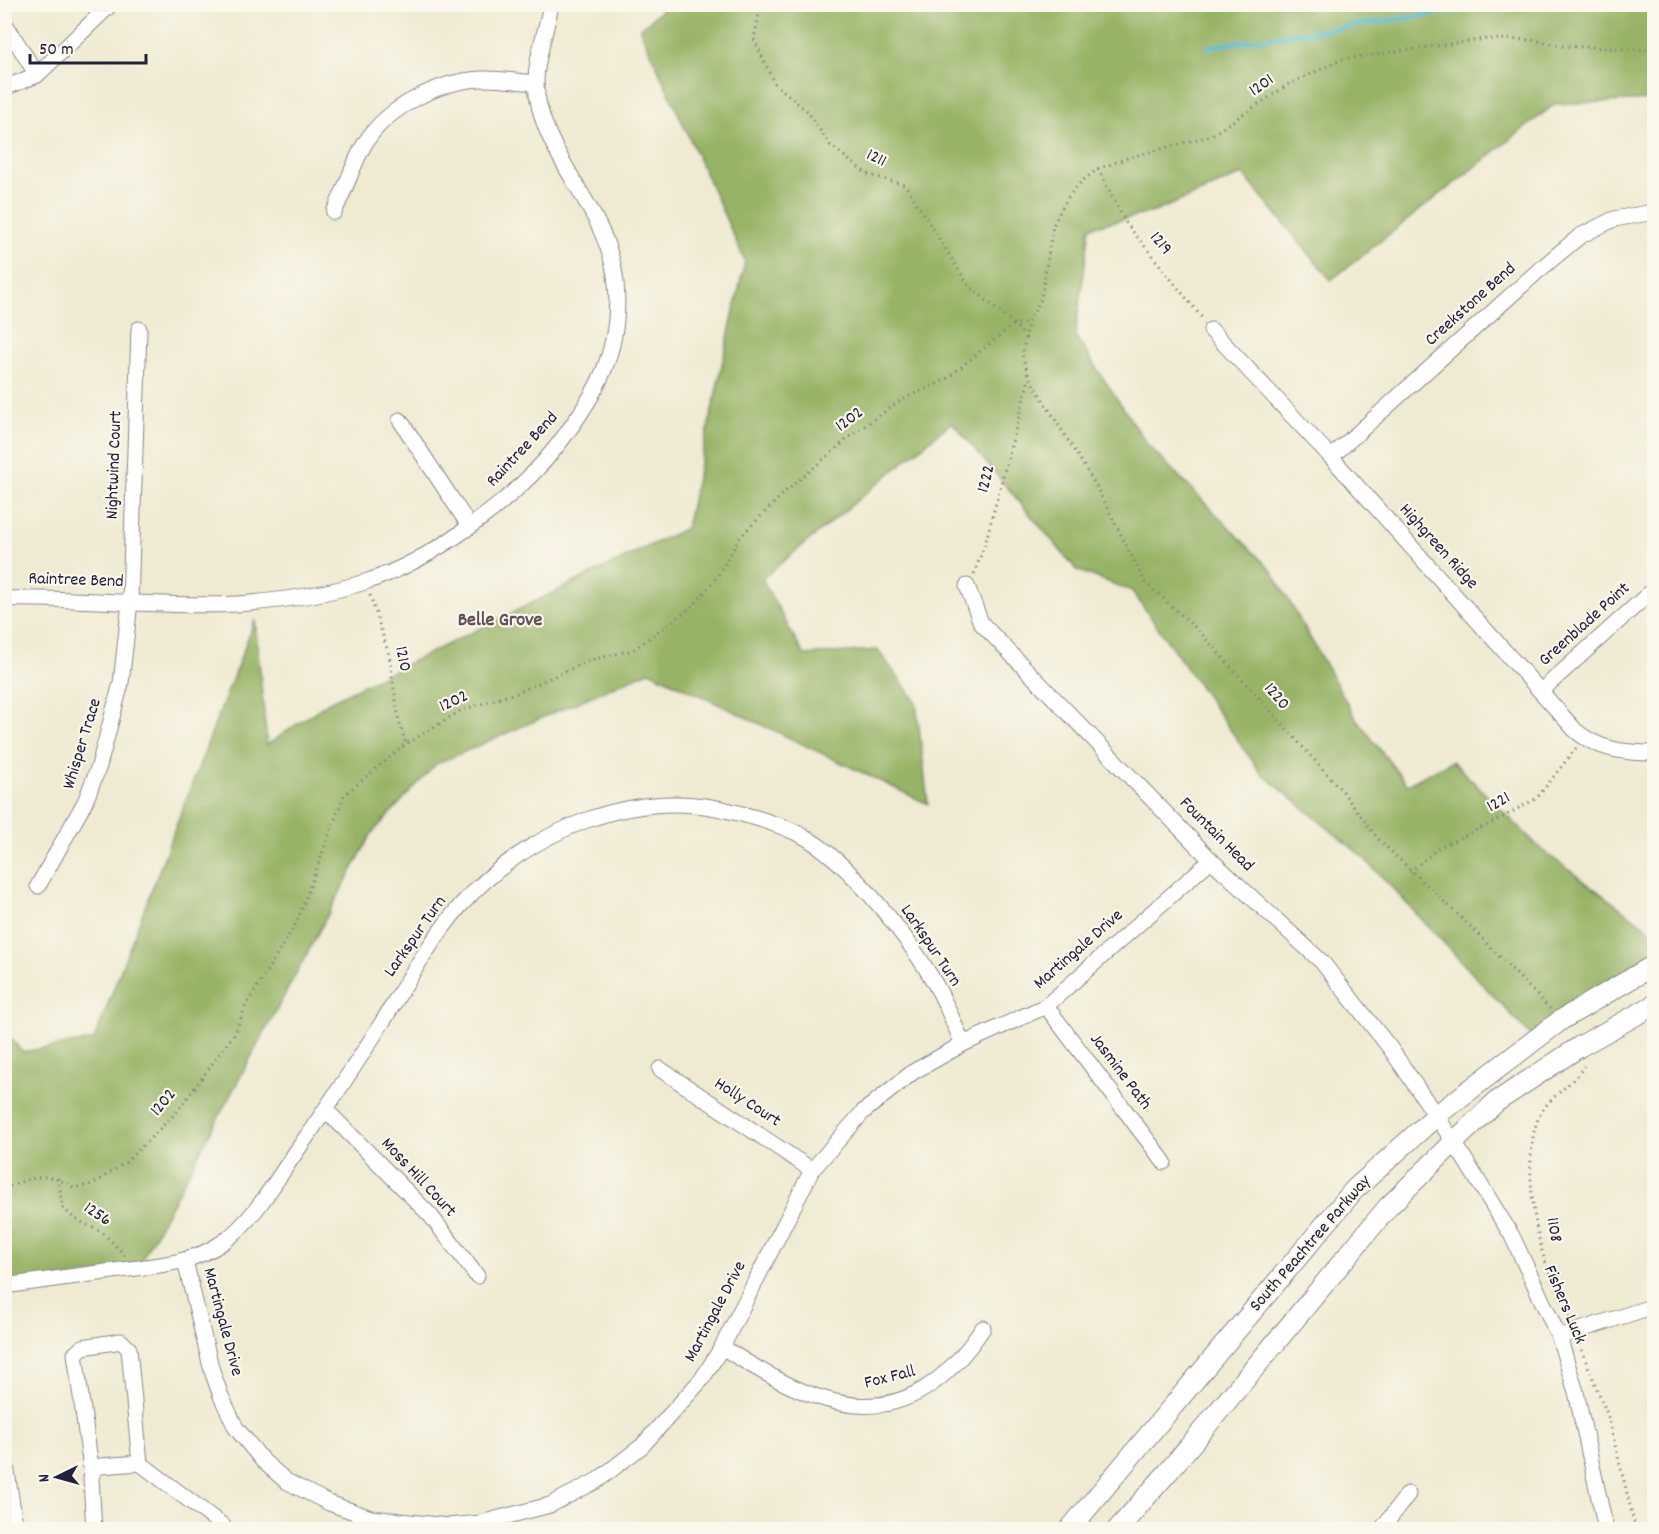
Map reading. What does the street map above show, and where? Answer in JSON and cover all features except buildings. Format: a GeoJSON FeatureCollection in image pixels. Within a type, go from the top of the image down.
{"type":"FeatureCollection","features":[{"type":"Feature","properties":{"kind":"main road","name":"South Peachtree Parkway"},"geometry":{"type":"LineString","coordinates":[[1070,1530],[1354,1190],[1437,1115],[1561,1020],[1654,965]]}},
{"type":"Feature","properties":{"kind":"main road","name":"South Peachtree Parkway"},"geometry":{"type":"LineString","coordinates":[[1117,1530],[1388,1207],[1454,1142],[1496,1102],[1579,1047],[1654,1005]]}},
{"type":"Feature","properties":{"kind":"street"},"geometry":{"type":"LineString","coordinates":[[4,88],[37,75],[111,4]]}},
{"type":"Feature","properties":{"kind":"street","name":"Raintree Bend"},"geometry":{"type":"LineString","coordinates":[[4,599],[61,597],[130,602],[236,604],[314,594],[366,581],[420,556],[470,528],[514,492],[547,459],[577,421],[599,384],[616,332],[616,285],[612,256],[592,210],[560,156],[544,120],[536,83],[551,4]]}},
{"type":"Feature","properties":{"kind":"street"},"geometry":{"type":"LineString","coordinates":[[4,22],[37,75]]}},
{"type":"Feature","properties":{"kind":"street"},"geometry":{"type":"LineString","coordinates":[[334,213],[364,145],[379,125],[397,111],[441,87],[481,79],[536,83]]}},
{"type":"Feature","properties":{"kind":"street","name":"Creekstone Bend"},"geometry":{"type":"LineString","coordinates":[[1331,457],[1580,236],[1614,219],[1654,212]]}},
{"type":"Feature","properties":{"kind":"street","name":"Nightwind Court"},"geometry":{"type":"LineString","coordinates":[[130,602],[139,329]]}},
{"type":"Feature","properties":{"kind":"street","name":"Highgreen Ridge"},"geometry":{"type":"LineString","coordinates":[[1211,330],[1331,457],[1541,691],[1555,710],[1584,738],[1624,753],[1654,753]]}},
{"type":"Feature","properties":{"kind":"street"},"geometry":{"type":"LineString","coordinates":[[400,420],[470,528]]}},
{"type":"Feature","properties":{"kind":"street","name":"Fountain Head"},"geometry":{"type":"LineString","coordinates":[[967,586],[981,623],[1211,860],[1322,962],[1390,1048],[1437,1115]]}},
{"type":"Feature","properties":{"kind":"street","name":"Greenblade Point"},"geometry":{"type":"LineString","coordinates":[[1541,691],[1654,589]]}},
{"type":"Feature","properties":{"kind":"street","name":"Whisper Trace"},"geometry":{"type":"LineString","coordinates":[[38,886],[85,802],[99,766],[121,684],[130,602]]}},
{"type":"Feature","properties":{"kind":"street","name":"Larkspur Turn"},"geometry":{"type":"LineString","coordinates":[[4,1286],[185,1261],[222,1243],[242,1227],[326,1110],[422,959],[450,919],[470,896],[516,856],[564,829],[597,816],[633,807],[686,804],[729,810],[801,835],[820,848],[880,908],[922,963],[940,992],[963,1044]]}},
{"type":"Feature","properties":{"kind":"street","name":"Martingale Drive"},"geometry":{"type":"LineString","coordinates":[[185,1261],[212,1371],[236,1428],[262,1461],[286,1481],[304,1492],[371,1518],[448,1528],[481,1524],[550,1505],[598,1480],[642,1446],[674,1413],[702,1379],[722,1347],[812,1170],[863,1112],[913,1072],[963,1044],[1046,1006],[1211,860]]}},
{"type":"Feature","properties":{"kind":"street","name":"Jasmine Path"},"geometry":{"type":"LineString","coordinates":[[1046,1006],[1164,1162]]}},
{"type":"Feature","properties":{"kind":"street","name":"Holly Court"},"geometry":{"type":"LineString","coordinates":[[660,1069],[812,1170]]}},
{"type":"Feature","properties":{"kind":"street","name":"Moss Hill Court"},"geometry":{"type":"LineString","coordinates":[[326,1110],[430,1215],[477,1276]]}},
{"type":"Feature","properties":{"kind":"street","name":"Fishers Luck"},"geometry":{"type":"LineString","coordinates":[[1437,1115],[1512,1236],[1559,1337],[1576,1392],[1606,1530]]}},
{"type":"Feature","properties":{"kind":"street"},"geometry":{"type":"LineString","coordinates":[[1559,1337],[1654,1306]]}},
{"type":"Feature","properties":{"kind":"street","name":"Fox Fall"},"geometry":{"type":"LineString","coordinates":[[722,1347],[761,1372],[805,1394],[846,1405],[869,1406],[925,1391],[952,1368],[983,1328]]}},
{"type":"Feature","properties":{"kind":"street"},"geometry":{"type":"LineString","coordinates":[[94,1530],[92,1475],[75,1354],[83,1347],[121,1341],[129,1349],[140,1463]]}},
{"type":"Feature","properties":{"kind":"street"},"geometry":{"type":"LineString","coordinates":[[4,1453],[16,1530]]}},
{"type":"Feature","properties":{"kind":"street"},"geometry":{"type":"LineString","coordinates":[[92,1475],[100,1466],[140,1463],[223,1526]]}},
{"type":"Feature","properties":{"kind":"street"},"geometry":{"type":"LineString","coordinates":[[1381,1530],[1408,1494]]}},
{"type":"Feature","properties":{"kind":"path","name":"1211"},"geometry":{"type":"LineString","coordinates":[[761,4],[754,39],[774,83],[807,111],[830,145],[867,174],[905,185],[969,286],[1014,324],[1026,338]]}},
{"type":"Feature","properties":{"kind":"path","name":"1201"},"geometry":{"type":"LineString","coordinates":[[1022,355],[1028,323],[1041,298],[1053,225],[1068,197],[1082,181],[1098,169],[1127,158],[1210,136],[1289,84],[1343,59],[1486,39],[1654,50]]}},
{"type":"Feature","properties":{"kind":"path","name":"1219"},"geometry":{"type":"LineString","coordinates":[[1098,169],[1126,223],[1211,330]]}},
{"type":"Feature","properties":{"kind":"path"},"geometry":{"type":"LineString","coordinates":[[1014,324],[1028,323]]}},
{"type":"Feature","properties":{"kind":"path","name":"1202"},"geometry":{"type":"LineString","coordinates":[[4,1189],[31,1178],[58,1178],[74,1188],[93,1184],[126,1162],[176,1113],[235,1033],[246,1005],[296,924],[344,795],[406,744],[462,710],[519,692],[590,660],[633,650],[694,605],[717,577],[740,537],[791,487],[853,434],[901,400],[945,380],[1014,324]]}},
{"type":"Feature","properties":{"kind":"path","name":"1220"},"geometry":{"type":"LineString","coordinates":[[1022,355],[1029,377],[1095,484],[1145,582],[1199,631],[1343,792],[1378,839],[1410,872],[1471,927],[1561,1020]]}},
{"type":"Feature","properties":{"kind":"path","name":"1222"},"geometry":{"type":"LineString","coordinates":[[967,586],[977,568],[985,544],[1029,377]]}},
{"type":"Feature","properties":{"kind":"path","name":"1210"},"geometry":{"type":"LineString","coordinates":[[366,581],[389,655],[399,721],[406,744]]}},
{"type":"Feature","properties":{"kind":"path","name":"1221"},"geometry":{"type":"LineString","coordinates":[[1410,872],[1438,848],[1494,822],[1537,798],[1584,738]]}},
{"type":"Feature","properties":{"kind":"path","name":"1108"},"geometry":{"type":"LineString","coordinates":[[1579,1047],[1587,1059],[1579,1074],[1550,1099],[1539,1115],[1534,1129],[1529,1167],[1544,1257],[1608,1416],[1636,1530]]}},
{"type":"Feature","properties":{"kind":"path","name":"1256"},"geometry":{"type":"LineString","coordinates":[[58,1178],[63,1208],[75,1218],[102,1232],[137,1268]]}},
{"type":"Feature","properties":{"kind":"green space"},"geometry":{"type":"Polygon","coordinates":[[[667,5],[1654,5],[1654,100],[1555,104],[1331,280],[1243,174],[1154,212],[1090,227],[1075,336],[1147,444],[1272,571],[1355,717],[1407,785],[1452,761],[1542,850],[1654,933],[1654,966],[1535,1040],[1364,858],[1261,773],[1132,591],[1077,570],[952,422],[762,579],[804,655],[878,650],[916,702],[928,804],[649,671],[436,764],[372,833],[137,1268],[5,1286],[4,1030],[22,1052],[94,1040],[255,620],[267,745],[329,702],[686,528],[745,261],[640,29],[667,5]]]}},
{"type":"Feature","properties":{"kind":"waterway"},"geometry":{"type":"LineString","coordinates":[[1207,47],[1502,4]]}},
{"type":"Feature","properties":{"kind":"district","name":"Belle Grove"},"geometry":{"type":"Point","coordinates":[500,621]}}]}
